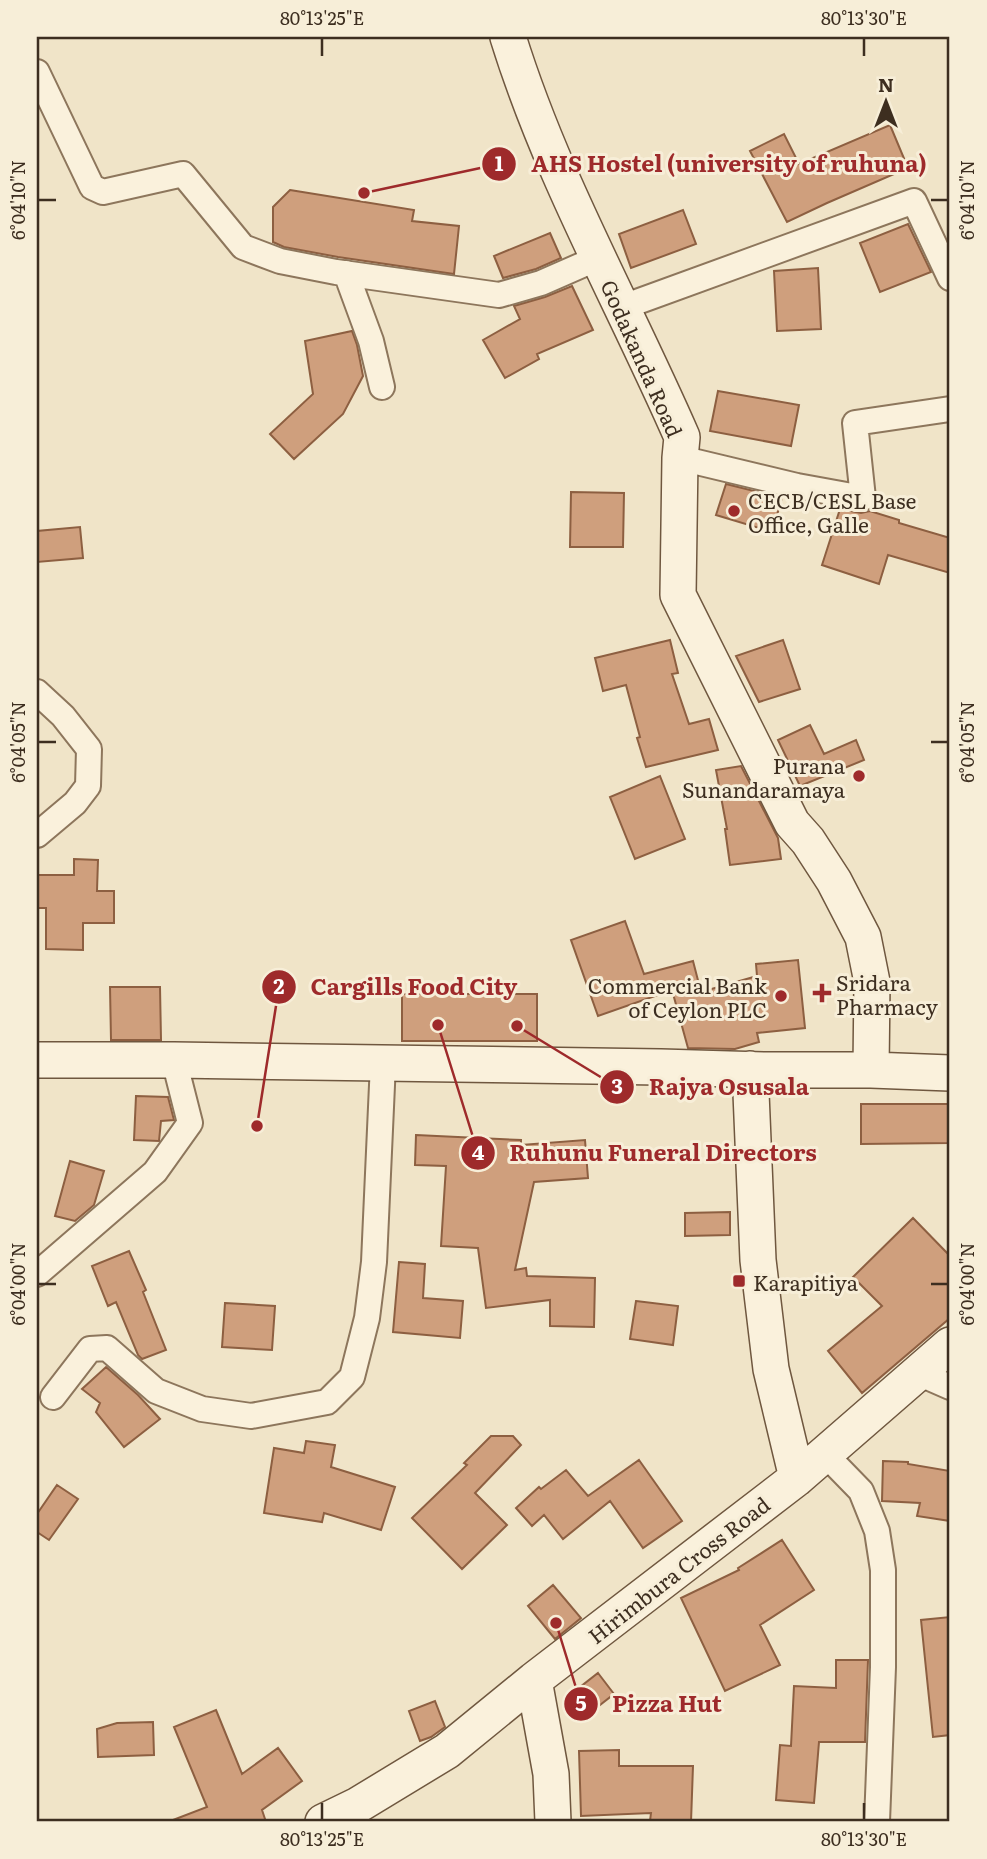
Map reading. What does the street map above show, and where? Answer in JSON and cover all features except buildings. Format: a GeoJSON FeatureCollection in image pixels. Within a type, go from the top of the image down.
{"type":"FeatureCollection","features":[{"type":"Feature","properties":{"kind":"main road","name":"Godakanda Road"},"geometry":{"type":"LineString","coordinates":[[508,37],[522,82],[577,214],[682,437],[678,595],[792,823],[808,841],[834,881],[863,937],[872,982],[871,1070]]}},
{"type":"Feature","properties":{"kind":"main road"},"geometry":{"type":"LineString","coordinates":[[37,1060],[661,1066],[950,1073]]}},
{"type":"Feature","properties":{"kind":"main road"},"geometry":{"type":"LineString","coordinates":[[750,1069],[758,1260],[771,1369],[797,1478]]}},
{"type":"Feature","properties":{"kind":"main road","name":"Hirimbura Cross Road"},"geometry":{"type":"LineString","coordinates":[[323,1822],[358,1805],[447,1751],[797,1478],[950,1345]]}},
{"type":"Feature","properties":{"kind":"main road"},"geometry":{"type":"LineString","coordinates":[[534,1681],[551,1774],[553,1822]]}},
{"type":"Feature","properties":{"kind":"street"},"geometry":{"type":"LineString","coordinates":[[37,72],[92,187],[103,192],[183,174],[243,247],[280,261],[499,295],[541,283],[598,258]]}},
{"type":"Feature","properties":{"kind":"street"},"geometry":{"type":"LineString","coordinates":[[623,307],[914,201],[950,278]]}},
{"type":"Feature","properties":{"kind":"street"},"geometry":{"type":"LineString","coordinates":[[346,273],[371,341],[382,387]]}},
{"type":"Feature","properties":{"kind":"street"},"geometry":{"type":"LineString","coordinates":[[680,458],[797,486],[863,498],[855,423],[950,409]]}},
{"type":"Feature","properties":{"kind":"street"},"geometry":{"type":"LineString","coordinates":[[37,692],[63,716],[89,749],[88,786],[75,803],[37,835]]}},
{"type":"Feature","properties":{"kind":"street"},"geometry":{"type":"LineString","coordinates":[[37,1274],[155,1172],[190,1124],[174,1060]]}},
{"type":"Feature","properties":{"kind":"street"},"geometry":{"type":"LineString","coordinates":[[52,1396],[90,1349],[107,1348],[156,1391],[202,1409],[251,1416],[327,1402],[352,1377],[367,1318],[373,1262],[383,1063]]}},
{"type":"Feature","properties":{"kind":"street"},"geometry":{"type":"LineString","coordinates":[[918,1374],[950,1387]]}},
{"type":"Feature","properties":{"kind":"street"},"geometry":{"type":"LineString","coordinates":[[825,1454],[861,1491],[877,1531],[883,1570],[883,1667],[877,1822]]}},
{"type":"Feature","properties":{"kind":"place","name":"AHS Hostel (university of ruhuna)"},"geometry":{"type":"Point","coordinates":[364,193]}},
{"type":"Feature","properties":{"kind":"place","name":"CECB/CESL Base Office, Galle"},"geometry":{"type":"Point","coordinates":[734,511]}},
{"type":"Feature","properties":{"kind":"place","name":"Purana Sunandaramaya"},"geometry":{"type":"Point","coordinates":[859,776]}},
{"type":"Feature","properties":{"kind":"place","name":"Sridara Pharmacy"},"geometry":{"type":"Point","coordinates":[822,993]}},
{"type":"Feature","properties":{"kind":"place","name":"Commercial Bank of Ceylon PLC"},"geometry":{"type":"Point","coordinates":[781,996]}},
{"type":"Feature","properties":{"kind":"place","name":"Ruhunu Funeral Directors"},"geometry":{"type":"Point","coordinates":[438,1025]}},
{"type":"Feature","properties":{"kind":"place","name":"Rajya Osusala"},"geometry":{"type":"Point","coordinates":[517,1026]}},
{"type":"Feature","properties":{"kind":"place","name":"Cargills Food City"},"geometry":{"type":"Point","coordinates":[257,1126]}},
{"type":"Feature","properties":{"kind":"place","name":"Karapitiya"},"geometry":{"type":"Point","coordinates":[739,1281]}},
{"type":"Feature","properties":{"kind":"place","name":"Pizza Hut"},"geometry":{"type":"Point","coordinates":[556,1623]}}]}
